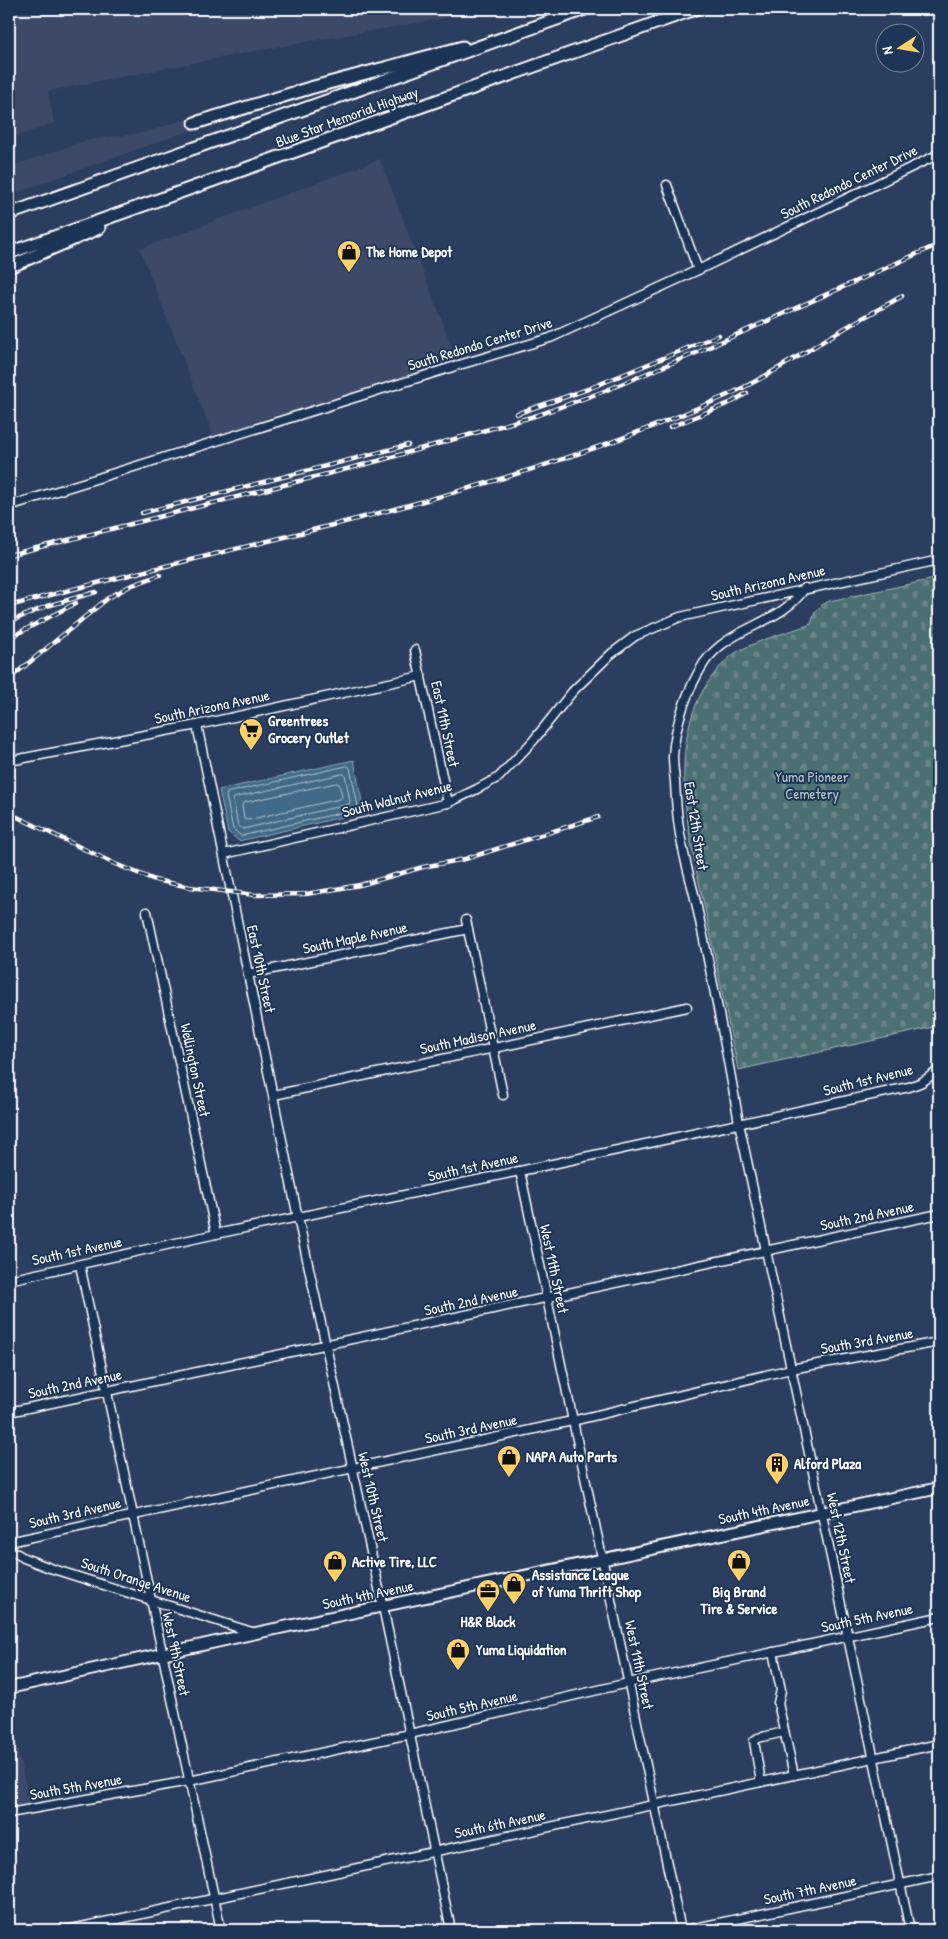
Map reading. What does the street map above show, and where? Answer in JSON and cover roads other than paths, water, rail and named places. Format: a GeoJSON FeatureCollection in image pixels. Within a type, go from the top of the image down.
{"type":"FeatureCollection","features":[{"type":"Feature","properties":{"kind":"highway"},"geometry":{"type":"LineString","coordinates":[[9,214],[585,9]]}},
{"type":"Feature","properties":{"kind":"highway","name":"Blue Star Memorial Highway"},"geometry":{"type":"LineString","coordinates":[[9,253],[695,9]]}},
{"type":"Feature","properties":{"kind":"highway"},"geometry":{"type":"LineString","coordinates":[[194,122],[454,48],[487,44]]}},
{"type":"Feature","properties":{"kind":"highway"},"geometry":{"type":"LineString","coordinates":[[9,267],[194,187]]}},
{"type":"Feature","properties":{"kind":"main road","name":"South 4th Avenue"},"geometry":{"type":"LineString","coordinates":[[9,1688],[256,1633],[939,1488]]}},
{"type":"Feature","properties":{"kind":"street","name":"South Redondo Center Drive"},"geometry":{"type":"LineString","coordinates":[[9,506],[550,338],[698,270],[939,154]]}},
{"type":"Feature","properties":{"kind":"street"},"geometry":{"type":"LineString","coordinates":[[667,185],[698,270]]}},
{"type":"Feature","properties":{"kind":"street","name":"South Arizona Avenue"},"geometry":{"type":"LineString","coordinates":[[611,654],[635,636],[680,617],[939,560]]}},
{"type":"Feature","properties":{"kind":"street","name":"East 12th Street"},"geometry":{"type":"LineString","coordinates":[[739,1123],[729,1062],[700,919],[683,848],[673,756],[680,715],[694,679],[705,661],[718,646],[736,633],[791,605],[806,588]]}},
{"type":"Feature","properties":{"kind":"street","name":"East 11th Street"},"geometry":{"type":"LineString","coordinates":[[415,650],[448,803]]}},
{"type":"Feature","properties":{"kind":"street","name":"South Walnut Avenue"},"geometry":{"type":"LineString","coordinates":[[224,854],[448,803],[477,790],[499,776],[533,742],[574,691],[611,654]]}},
{"type":"Feature","properties":{"kind":"street","name":"South Arizona Avenue"},"geometry":{"type":"LineString","coordinates":[[9,761],[197,725],[421,676]]}},
{"type":"Feature","properties":{"kind":"street","name":"East 10th Street"},"geometry":{"type":"LineString","coordinates":[[197,725],[298,1218]]}},
{"type":"Feature","properties":{"kind":"street","name":"Wellington Street"},"geometry":{"type":"LineString","coordinates":[[147,912],[216,1234]]}},
{"type":"Feature","properties":{"kind":"street","name":"South Maple Avenue"},"geometry":{"type":"LineString","coordinates":[[248,974],[467,924],[493,1048]]}},
{"type":"Feature","properties":{"kind":"street","name":"South Madison Avenue"},"geometry":{"type":"LineString","coordinates":[[274,1095],[687,1007]]}},
{"type":"Feature","properties":{"kind":"street"},"geometry":{"type":"LineString","coordinates":[[493,1048],[503,1095]]}},
{"type":"Feature","properties":{"kind":"street","name":"South 1st Avenue"},"geometry":{"type":"LineString","coordinates":[[9,1280],[216,1234],[520,1171],[908,1087],[922,1082],[939,1070]]}},
{"type":"Feature","properties":{"kind":"street","name":"West 12th Street"},"geometry":{"type":"LineString","coordinates":[[739,1123],[910,1930]]}},
{"type":"Feature","properties":{"kind":"street","name":"West 11th Street"},"geometry":{"type":"LineString","coordinates":[[520,1171],[681,1930]]}},
{"type":"Feature","properties":{"kind":"street","name":"South 2nd Avenue"},"geometry":{"type":"LineString","coordinates":[[9,1412],[939,1214]]}},
{"type":"Feature","properties":{"kind":"street","name":"West 10th Street"},"geometry":{"type":"LineString","coordinates":[[298,1218],[451,1930]]}},
{"type":"Feature","properties":{"kind":"street","name":"West 9th Street"},"geometry":{"type":"LineString","coordinates":[[80,1265],[221,1930]]}},
{"type":"Feature","properties":{"kind":"street","name":"South 3rd Avenue"},"geometry":{"type":"LineString","coordinates":[[9,1542],[572,1421],[791,1369],[939,1342]]}},
{"type":"Feature","properties":{"kind":"street","name":"South Orange Avenue"},"geometry":{"type":"LineString","coordinates":[[9,1549],[24,1558],[50,1568],[256,1633]]}},
{"type":"Feature","properties":{"kind":"street","name":"South 5th Avenue"},"geometry":{"type":"LineString","coordinates":[[9,1813],[189,1781],[410,1734],[628,1683],[939,1618]]}},
{"type":"Feature","properties":{"kind":"street"},"geometry":{"type":"LineString","coordinates":[[773,1652],[781,1690],[778,1703],[794,1775]]}},
{"type":"Feature","properties":{"kind":"street"},"geometry":{"type":"LineString","coordinates":[[761,1782],[754,1741],[758,1738],[784,1732]]}},
{"type":"Feature","properties":{"kind":"street","name":"South 6th Avenue"},"geometry":{"type":"LineString","coordinates":[[67,1930],[939,1744]]}},
{"type":"Feature","properties":{"kind":"street","name":"South 7th Avenue"},"geometry":{"type":"LineString","coordinates":[[686,1930],[939,1876]]}},
{"type":"Feature","properties":{"kind":"water"},"geometry":{"type":"Polygon","coordinates":[[[354,760],[364,812],[239,841],[228,832],[219,790],[354,760]]]}},
{"type":"Feature","properties":{"kind":"railway"},"geometry":{"type":"LineString","coordinates":[[9,555],[378,461],[538,415],[602,392],[696,353],[939,244]]}},
{"type":"Feature","properties":{"kind":"railway"},"geometry":{"type":"LineString","coordinates":[[9,606],[375,514],[466,489],[556,461],[645,430],[732,393],[902,296]]}},
{"type":"Feature","properties":{"kind":"railway"},"geometry":{"type":"LineString","coordinates":[[516,414],[588,389],[719,335]]}},
{"type":"Feature","properties":{"kind":"railway"},"geometry":{"type":"LineString","coordinates":[[670,427],[732,402],[747,393]]}},
{"type":"Feature","properties":{"kind":"railway"},"geometry":{"type":"LineString","coordinates":[[142,513],[408,445]]}},
{"type":"Feature","properties":{"kind":"railway"},"geometry":{"type":"LineString","coordinates":[[9,679],[108,598],[130,586],[160,575]]}},
{"type":"Feature","properties":{"kind":"railway"},"geometry":{"type":"LineString","coordinates":[[9,622],[47,606],[96,592]]}},
{"type":"Feature","properties":{"kind":"railway"},"geometry":{"type":"LineString","coordinates":[[9,638],[76,603]]}},
{"type":"Feature","properties":{"kind":"railway"},"geometry":{"type":"LineString","coordinates":[[9,813],[115,864],[155,880],[190,887],[255,895],[306,894],[360,885],[423,867],[465,859],[598,817]]}},
{"type":"Feature","properties":{"kind":"place","name":"The Home Depot"},"geometry":{"type":"Point","coordinates":[349,273]}},
{"type":"Feature","properties":{"kind":"place","name":"Greentrees Grocery Outlet"},"geometry":{"type":"Point","coordinates":[251,751]}},
{"type":"Feature","properties":{"kind":"place","name":"NAPA Auto Parts"},"geometry":{"type":"Point","coordinates":[509,1478]}},
{"type":"Feature","properties":{"kind":"place","name":"Alford Plaza"},"geometry":{"type":"Point","coordinates":[777,1485]}},
{"type":"Feature","properties":{"kind":"place","name":"Big Brand Tire & Service"},"geometry":{"type":"Point","coordinates":[739,1582]}},
{"type":"Feature","properties":{"kind":"place","name":"Active Tire, LLC"},"geometry":{"type":"Point","coordinates":[335,1583]}},
{"type":"Feature","properties":{"kind":"place","name":"Assistance League of Yuma Thrift Shop"},"geometry":{"type":"Point","coordinates":[514,1605]}},
{"type":"Feature","properties":{"kind":"place","name":"H&R Block"},"geometry":{"type":"Point","coordinates":[488,1612]}},
{"type":"Feature","properties":{"kind":"place","name":"Yuma Liquidation"},"geometry":{"type":"Point","coordinates":[458,1671]}},
{"type":"Feature","properties":{"kind":"park label","name":"Yuma Pioneer Cemetery"},"geometry":{"type":"Point","coordinates":[812,786]}}]}
